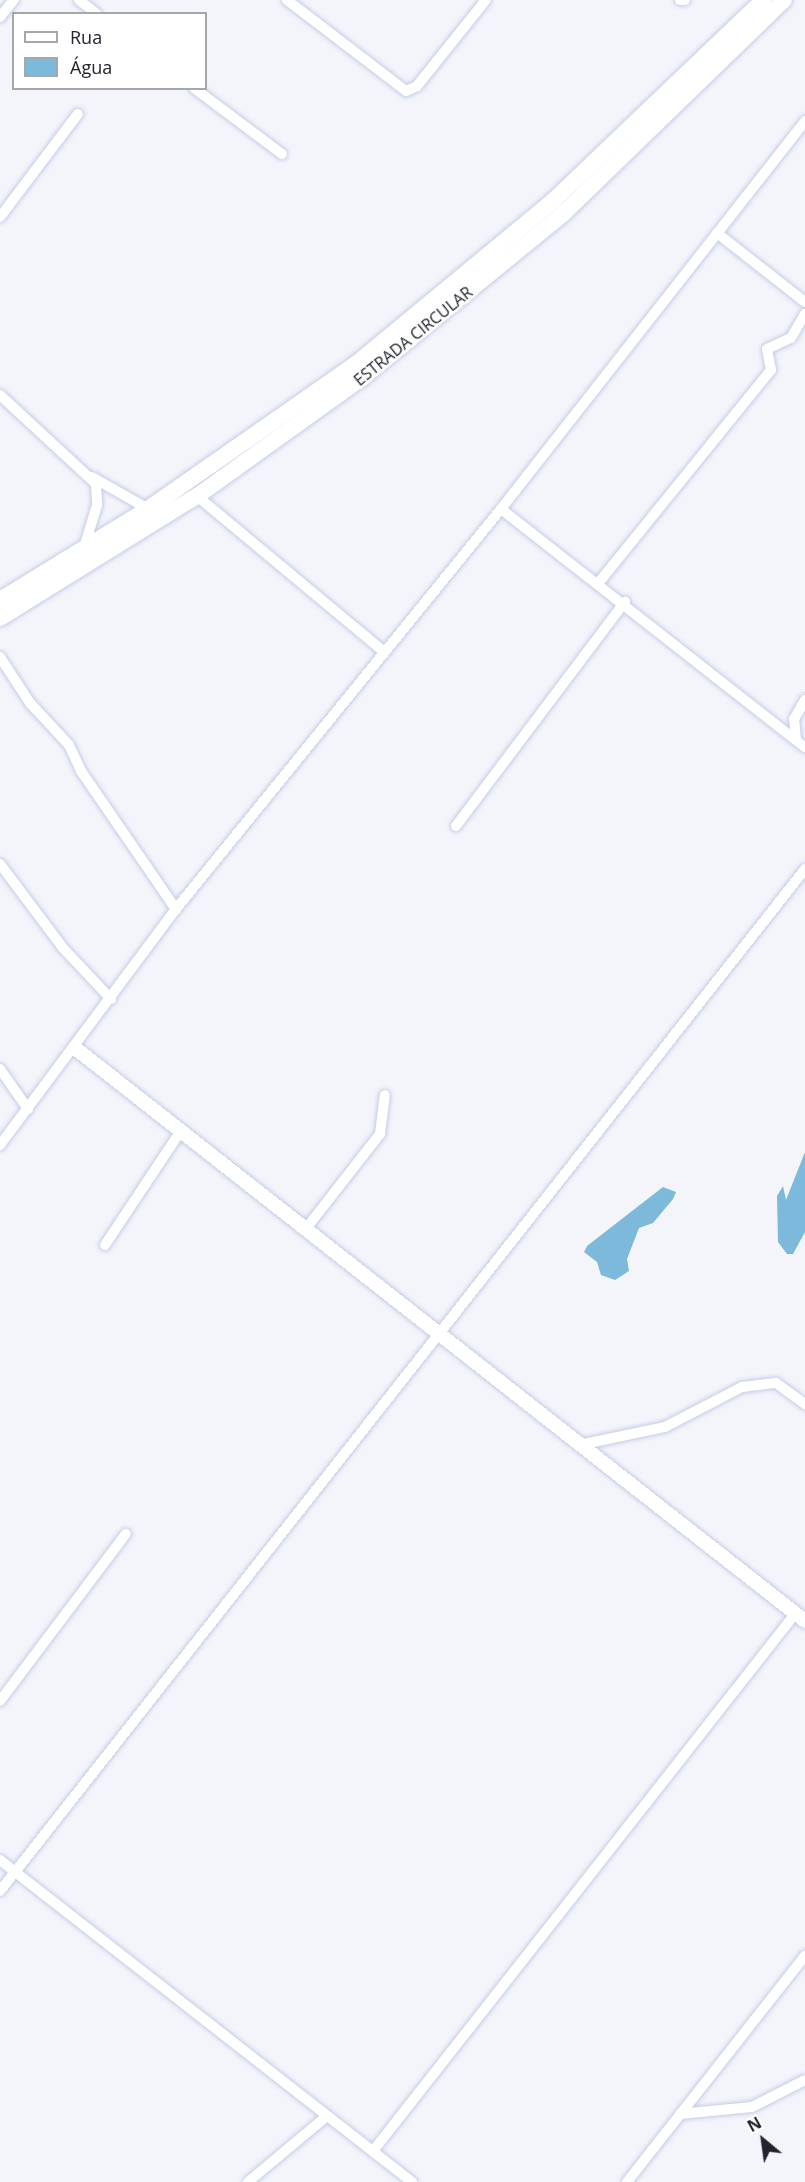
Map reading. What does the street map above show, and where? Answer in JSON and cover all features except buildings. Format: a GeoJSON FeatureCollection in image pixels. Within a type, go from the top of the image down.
{"type":"FeatureCollection","features":[{"type":"Feature","properties":{"kind":"main road","name":"ESTRADA CIRCULAR"},"geometry":{"type":"LineString","coordinates":[[0,600],[148,509],[356,364],[491,255],[763,0]]}},
{"type":"Feature","properties":{"kind":"main road","name":"ESTRADA CIRCULAR"},"geometry":{"type":"LineString","coordinates":[[0,618],[197,495],[363,377],[502,266],[626,157],[784,0]]}},
{"type":"Feature","properties":{"kind":"street"},"geometry":{"type":"LineString","coordinates":[[0,17],[14,0]]}},
{"type":"Feature","properties":{"kind":"street"},"geometry":{"type":"LineString","coordinates":[[79,0],[94,12]]}},
{"type":"Feature","properties":{"kind":"street"},"geometry":{"type":"LineString","coordinates":[[287,0],[406,91],[417,86],[486,0]]}},
{"type":"Feature","properties":{"kind":"street"},"geometry":{"type":"LineString","coordinates":[[197,90],[282,154]]}},
{"type":"Feature","properties":{"kind":"street"},"geometry":{"type":"LineString","coordinates":[[0,217],[78,114]]}},
{"type":"Feature","properties":{"kind":"street"},"geometry":{"type":"LineString","coordinates":[[0,1145],[75,1048],[176,909],[501,509],[805,121]]}},
{"type":"Feature","properties":{"kind":"street"},"geometry":{"type":"LineString","coordinates":[[717,233],[805,302]]}},
{"type":"Feature","properties":{"kind":"street"},"geometry":{"type":"LineString","coordinates":[[600,581],[771,370],[767,349],[791,338],[805,314]]}},
{"type":"Feature","properties":{"kind":"street"},"geometry":{"type":"LineString","coordinates":[[0,395],[89,475],[148,509]]}},
{"type":"Feature","properties":{"kind":"street"},"geometry":{"type":"LineString","coordinates":[[83,551],[99,493],[89,475]]}},
{"type":"Feature","properties":{"kind":"street"},"geometry":{"type":"LineString","coordinates":[[197,495],[384,652]]}},
{"type":"Feature","properties":{"kind":"street"},"geometry":{"type":"LineString","coordinates":[[501,509],[600,581],[805,747]]}},
{"type":"Feature","properties":{"kind":"street"},"geometry":{"type":"LineString","coordinates":[[456,826],[625,602]]}},
{"type":"Feature","properties":{"kind":"street"},"geometry":{"type":"LineString","coordinates":[[0,657],[30,703],[69,745],[81,771],[176,909]]}},
{"type":"Feature","properties":{"kind":"street"},"geometry":{"type":"LineString","coordinates":[[796,740],[794,719],[805,700]]}},
{"type":"Feature","properties":{"kind":"street"},"geometry":{"type":"LineString","coordinates":[[0,864],[63,948],[111,999]]}},
{"type":"Feature","properties":{"kind":"street"},"geometry":{"type":"LineString","coordinates":[[0,1891],[805,869]]}},
{"type":"Feature","properties":{"kind":"street"},"geometry":{"type":"LineString","coordinates":[[75,1048],[441,1330],[461,1355],[584,1444],[800,1617],[373,2151]]}},
{"type":"Feature","properties":{"kind":"street"},"geometry":{"type":"LineString","coordinates":[[0,1069],[28,1109]]}},
{"type":"Feature","properties":{"kind":"street"},"geometry":{"type":"LineString","coordinates":[[308,1226],[380,1134],[385,1095]]}},
{"type":"Feature","properties":{"kind":"street"},"geometry":{"type":"LineString","coordinates":[[105,1245],[182,1129]]}},
{"type":"Feature","properties":{"kind":"street"},"geometry":{"type":"LineString","coordinates":[[584,1444],[665,1427],[742,1387],[776,1383],[805,1404]]}},
{"type":"Feature","properties":{"kind":"street"},"geometry":{"type":"LineString","coordinates":[[0,1701],[126,1534]]}},
{"type":"Feature","properties":{"kind":"street"},"geometry":{"type":"LineString","coordinates":[[0,1860],[412,2182]]}},
{"type":"Feature","properties":{"kind":"street"},"geometry":{"type":"LineString","coordinates":[[627,2182],[805,1956]]}},
{"type":"Feature","properties":{"kind":"street"},"geometry":{"type":"LineString","coordinates":[[680,2114],[752,2107],[805,2080]]}},
{"type":"Feature","properties":{"kind":"street"},"geometry":{"type":"LineString","coordinates":[[248,2182],[327,2116]]}},
{"type":"Feature","properties":{"kind":"water"},"geometry":{"type":"Polygon","coordinates":[[[805,1152],[805,1232],[793,1254],[787,1254],[778,1242],[777,1196],[783,1186],[786,1200],[805,1152]]]}},
{"type":"Feature","properties":{"kind":"water"},"geometry":{"type":"Polygon","coordinates":[[[663,1187],[676,1192],[653,1223],[639,1228],[627,1259],[629,1271],[615,1280],[601,1275],[597,1262],[584,1252],[587,1246],[663,1187]]]}}]}
